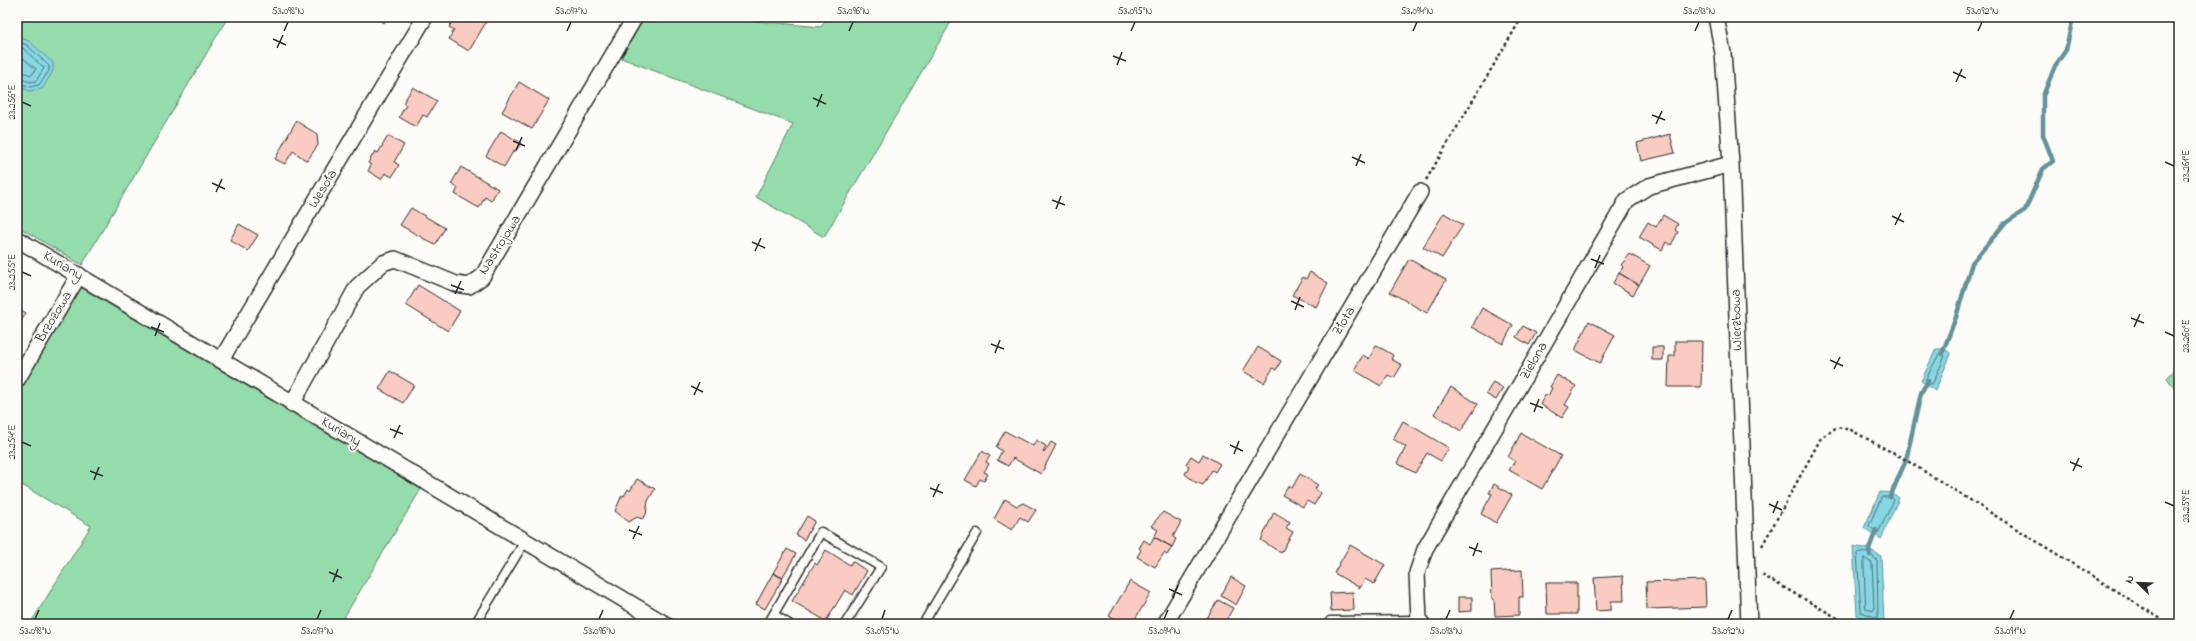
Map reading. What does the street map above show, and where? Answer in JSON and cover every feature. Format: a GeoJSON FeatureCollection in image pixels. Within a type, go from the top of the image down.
{"type":"FeatureCollection","features":[{"type":"Feature","properties":{"kind":"street","name":"Wesoła"},"geometry":{"type":"LineString","coordinates":[[221,360],[425,17]]}},
{"type":"Feature","properties":{"kind":"street","name":"Nastrojowa"},"geometry":{"type":"LineString","coordinates":[[292,404],[357,287],[383,264],[395,260],[456,284],[469,286],[482,277],[635,17]]}},
{"type":"Feature","properties":{"kind":"street","name":"Wierzbowa"},"geometry":{"type":"LineString","coordinates":[[1716,17],[1723,53],[1730,164],[1749,624]]}},
{"type":"Feature","properties":{"kind":"street","name":"Zielona"},"geometry":{"type":"LineString","coordinates":[[1421,622],[1417,573],[1425,549],[1628,200],[1649,186],[1730,164]]}},
{"type":"Feature","properties":{"kind":"street","name":"Złota"},"geometry":{"type":"LineString","coordinates":[[1165,624],[1420,192]]}},
{"type":"Feature","properties":{"kind":"street","name":"Kuriany"},"geometry":{"type":"LineString","coordinates":[[17,239],[221,360],[292,404],[665,624]]}},
{"type":"Feature","properties":{"kind":"street","name":"Brzozowa"},"geometry":{"type":"LineString","coordinates":[[17,380],[79,276]]}},
{"type":"Feature","properties":{"kind":"lane"},"geometry":{"type":"LineString","coordinates":[[768,624],[821,532],[881,567],[845,624]]}},
{"type":"Feature","properties":{"kind":"lane"},"geometry":{"type":"LineString","coordinates":[[923,624],[977,533]]}},
{"type":"Feature","properties":{"kind":"lane"},"geometry":{"type":"LineString","coordinates":[[475,624],[525,541]]}},
{"type":"Feature","properties":{"kind":"lane"},"geometry":{"type":"LineString","coordinates":[[774,615],[789,624]]}},
{"type":"Feature","properties":{"kind":"lane"},"geometry":{"type":"LineString","coordinates":[[1330,621],[1421,622]]}},
{"type":"Feature","properties":{"kind":"path"},"geometry":{"type":"LineString","coordinates":[[1420,192],[1522,17]]}},
{"type":"Feature","properties":{"kind":"path"},"geometry":{"type":"LineString","coordinates":[[1848,624],[1766,576],[1747,572],[1821,438],[1837,427],[1851,430],[1906,460],[2169,624]]}},
{"type":"Feature","properties":{"kind":"green space"},"geometry":{"type":"Polygon","coordinates":[[[17,17],[228,17],[82,265],[17,226],[17,17]]]}},
{"type":"Feature","properties":{"kind":"green space"},"geometry":{"type":"Polygon","coordinates":[[[645,17],[713,17],[821,27],[827,17],[954,17],[824,237],[756,197],[793,124],[621,58],[645,17]]]}},
{"type":"Feature","properties":{"kind":"green space"},"geometry":{"type":"Polygon","coordinates":[[[80,287],[421,489],[340,624],[30,624],[91,526],[17,482],[17,393],[80,287]]]}},
{"type":"Feature","properties":{"kind":"green space"},"geometry":{"type":"Polygon","coordinates":[[[2179,365],[2179,394],[2167,378],[2179,365]]]}},
{"type":"Feature","properties":{"kind":"water"},"geometry":{"type":"Polygon","coordinates":[[[17,37],[29,41],[53,63],[53,71],[42,89],[29,91],[17,85],[17,37]]]}},
{"type":"Feature","properties":{"kind":"water"},"geometry":{"type":"Polygon","coordinates":[[[1936,349],[1945,349],[1951,354],[1935,391],[1921,381],[1936,349]]]}},
{"type":"Feature","properties":{"kind":"water"},"geometry":{"type":"Polygon","coordinates":[[[1880,492],[1892,493],[1899,498],[1881,539],[1864,528],[1880,492]]]}},
{"type":"Feature","properties":{"kind":"water"},"geometry":{"type":"Polygon","coordinates":[[[1853,546],[1869,549],[1881,556],[1884,621],[1879,623],[1857,615],[1853,546]]]}},
{"type":"Feature","properties":{"kind":"building"},"geometry":{"type":"Polygon","coordinates":[[[373,17],[388,17],[384,23],[373,17]]]}},
{"type":"Feature","properties":{"kind":"building"},"geometry":{"type":"Polygon","coordinates":[[[455,17],[489,17],[469,51],[449,39],[454,30],[449,27],[455,17]]]}},
{"type":"Feature","properties":{"kind":"building"},"geometry":{"type":"Polygon","coordinates":[[[519,82],[549,100],[532,129],[502,112],[519,82]]]}},
{"type":"Feature","properties":{"kind":"building"},"geometry":{"type":"Polygon","coordinates":[[[413,87],[437,101],[427,117],[423,115],[416,127],[399,117],[406,105],[403,103],[413,87]]]}},
{"type":"Feature","properties":{"kind":"building"},"geometry":{"type":"Polygon","coordinates":[[[296,121],[317,134],[318,145],[307,161],[293,151],[285,164],[275,159],[296,121]]]}},
{"type":"Feature","properties":{"kind":"building"},"geometry":{"type":"Polygon","coordinates":[[[501,131],[521,143],[516,151],[514,150],[504,167],[486,156],[501,131]]]}},
{"type":"Feature","properties":{"kind":"building"},"geometry":{"type":"Polygon","coordinates":[[[1670,134],[1675,153],[1641,161],[1637,143],[1670,134]]]}},
{"type":"Feature","properties":{"kind":"building"},"geometry":{"type":"Polygon","coordinates":[[[388,136],[404,145],[394,162],[399,165],[392,177],[385,173],[381,179],[368,171],[371,165],[368,163],[375,151],[378,153],[388,136]]]}},
{"type":"Feature","properties":{"kind":"building"},"geometry":{"type":"Polygon","coordinates":[[[461,167],[498,189],[491,201],[485,197],[479,208],[455,194],[458,188],[451,184],[461,167]]]}},
{"type":"Feature","properties":{"kind":"building"},"geometry":{"type":"Polygon","coordinates":[[[411,208],[445,228],[435,245],[400,225],[411,208]]]}},
{"type":"Feature","properties":{"kind":"building"},"geometry":{"type":"Polygon","coordinates":[[[1444,213],[1463,225],[1442,258],[1423,247],[1444,213]]]}},
{"type":"Feature","properties":{"kind":"building"},"geometry":{"type":"Polygon","coordinates":[[[1663,215],[1678,224],[1675,230],[1678,232],[1671,245],[1666,242],[1662,250],[1639,237],[1648,222],[1656,227],[1663,215]]]}},
{"type":"Feature","properties":{"kind":"building"},"geometry":{"type":"Polygon","coordinates":[[[239,224],[258,235],[248,251],[230,240],[239,224]]]}},
{"type":"Feature","properties":{"kind":"building"},"geometry":{"type":"Polygon","coordinates":[[[1630,254],[1650,266],[1639,285],[1619,273],[1623,267],[1621,265],[1630,254]]]}},
{"type":"Feature","properties":{"kind":"building"},"geometry":{"type":"Polygon","coordinates":[[[1409,259],[1446,280],[1427,313],[1390,292],[1409,259]]]}},
{"type":"Feature","properties":{"kind":"building"},"geometry":{"type":"Polygon","coordinates":[[[1310,272],[1328,283],[1316,307],[1292,295],[1303,277],[1306,279],[1310,272]]]}},
{"type":"Feature","properties":{"kind":"building"},"geometry":{"type":"Polygon","coordinates":[[[1619,273],[1639,285],[1633,295],[1613,283],[1619,273]]]}},
{"type":"Feature","properties":{"kind":"building"},"geometry":{"type":"Polygon","coordinates":[[[418,285],[460,311],[448,331],[406,305],[418,285]]]}},
{"type":"Feature","properties":{"kind":"building"},"geometry":{"type":"Polygon","coordinates":[[[17,308],[26,313],[17,328],[17,308]]]}},
{"type":"Feature","properties":{"kind":"building"},"geometry":{"type":"Polygon","coordinates":[[[1482,308],[1513,325],[1503,344],[1472,327],[1482,308]]]}},
{"type":"Feature","properties":{"kind":"building"},"geometry":{"type":"Polygon","coordinates":[[[1589,321],[1615,335],[1600,363],[1575,350],[1589,321]]]}},
{"type":"Feature","properties":{"kind":"building"},"geometry":{"type":"Polygon","coordinates":[[[1523,326],[1536,333],[1529,345],[1516,337],[1523,326]]]}},
{"type":"Feature","properties":{"kind":"building"},"geometry":{"type":"Polygon","coordinates":[[[1675,341],[1702,341],[1701,387],[1668,387],[1669,356],[1675,356],[1675,341]]]}},
{"type":"Feature","properties":{"kind":"building"},"geometry":{"type":"Polygon","coordinates":[[[1376,345],[1393,355],[1391,359],[1402,365],[1394,378],[1388,375],[1381,386],[1354,370],[1363,355],[1369,359],[1376,345]]]}},
{"type":"Feature","properties":{"kind":"building"},"geometry":{"type":"Polygon","coordinates":[[[1258,347],[1281,361],[1276,370],[1273,368],[1264,383],[1243,371],[1258,347]]]}},
{"type":"Feature","properties":{"kind":"building"},"geometry":{"type":"Polygon","coordinates":[[[1652,347],[1663,347],[1663,360],[1652,360],[1652,347]]]}},
{"type":"Feature","properties":{"kind":"building"},"geometry":{"type":"Polygon","coordinates":[[[390,371],[414,385],[403,403],[379,389],[390,371]]]}},
{"type":"Feature","properties":{"kind":"building"},"geometry":{"type":"Polygon","coordinates":[[[1557,375],[1576,386],[1565,405],[1569,407],[1562,418],[1540,404],[1546,394],[1548,396],[1552,388],[1550,387],[1557,375]]]}},
{"type":"Feature","properties":{"kind":"building"},"geometry":{"type":"Polygon","coordinates":[[[1493,382],[1503,388],[1496,400],[1486,394],[1493,382]]]}},
{"type":"Feature","properties":{"kind":"building"},"geometry":{"type":"Polygon","coordinates":[[[1451,387],[1478,404],[1461,431],[1434,414],[1451,387]]]}},
{"type":"Feature","properties":{"kind":"building"},"geometry":{"type":"Polygon","coordinates":[[[1403,421],[1449,448],[1441,461],[1427,453],[1415,473],[1397,463],[1406,447],[1393,439],[1403,421]]]}},
{"type":"Feature","properties":{"kind":"building"},"geometry":{"type":"Polygon","coordinates":[[[1005,431],[1033,446],[1036,440],[1046,446],[1043,452],[1044,453],[1051,442],[1056,445],[1041,474],[1013,458],[1008,466],[997,460],[1002,451],[996,447],[1005,431]]]}},
{"type":"Feature","properties":{"kind":"building"},"geometry":{"type":"Polygon","coordinates":[[[1521,433],[1561,456],[1542,489],[1509,470],[1515,461],[1508,457],[1521,433]]]}},
{"type":"Feature","properties":{"kind":"building"},"geometry":{"type":"Polygon","coordinates":[[[982,451],[990,456],[986,462],[989,464],[984,472],[988,474],[984,481],[980,479],[976,486],[965,480],[982,451]]]}},
{"type":"Feature","properties":{"kind":"building"},"geometry":{"type":"Polygon","coordinates":[[[1203,454],[1220,464],[1215,472],[1212,470],[1203,485],[1195,482],[1185,474],[1189,466],[1186,464],[1191,456],[1199,461],[1203,454]]]}},
{"type":"Feature","properties":{"kind":"building"},"geometry":{"type":"Polygon","coordinates":[[[1300,474],[1318,485],[1315,489],[1321,493],[1314,505],[1307,501],[1303,507],[1282,495],[1288,486],[1292,488],[1300,474]]]}},
{"type":"Feature","properties":{"kind":"building"},"geometry":{"type":"Polygon","coordinates":[[[637,479],[655,489],[648,501],[646,515],[642,519],[637,517],[629,522],[615,511],[622,495],[624,496],[628,489],[630,491],[637,479]]]}},
{"type":"Feature","properties":{"kind":"building"},"geometry":{"type":"Polygon","coordinates":[[[1494,484],[1512,495],[1496,523],[1481,514],[1492,494],[1489,493],[1494,484]]]}},
{"type":"Feature","properties":{"kind":"building"},"geometry":{"type":"Polygon","coordinates":[[[1005,499],[1017,506],[1023,503],[1036,510],[1028,522],[1020,517],[1012,530],[994,519],[1005,499]]]}},
{"type":"Feature","properties":{"kind":"building"},"geometry":{"type":"Polygon","coordinates":[[[1163,512],[1181,522],[1173,537],[1176,539],[1172,547],[1154,537],[1158,530],[1151,526],[1163,512]]]}},
{"type":"Feature","properties":{"kind":"building"},"geometry":{"type":"Polygon","coordinates":[[[1274,512],[1290,522],[1286,528],[1293,532],[1281,553],[1261,540],[1274,512]]]}},
{"type":"Feature","properties":{"kind":"building"},"geometry":{"type":"Polygon","coordinates":[[[807,516],[815,521],[804,540],[796,535],[807,516]]]}},
{"type":"Feature","properties":{"kind":"building"},"geometry":{"type":"Polygon","coordinates":[[[1154,537],[1172,547],[1167,555],[1164,553],[1155,567],[1137,557],[1141,550],[1139,548],[1144,540],[1150,544],[1154,537]]]}},
{"type":"Feature","properties":{"kind":"building"},"geometry":{"type":"Polygon","coordinates":[[[1350,545],[1385,565],[1374,584],[1365,579],[1360,588],[1334,573],[1350,545]]]}},
{"type":"Feature","properties":{"kind":"building"},"geometry":{"type":"Polygon","coordinates":[[[787,549],[796,554],[782,578],[773,573],[787,549]]]}},
{"type":"Feature","properties":{"kind":"building"},"geometry":{"type":"Polygon","coordinates":[[[826,550],[850,565],[852,561],[867,571],[853,595],[845,590],[826,621],[792,601],[815,563],[817,565],[826,550]]]}},
{"type":"Feature","properties":{"kind":"building"},"geometry":{"type":"Polygon","coordinates":[[[1522,570],[1523,597],[1519,597],[1519,615],[1495,616],[1494,599],[1492,599],[1491,572],[1522,570]]]}},
{"type":"Feature","properties":{"kind":"building"},"geometry":{"type":"Polygon","coordinates":[[[773,573],[783,578],[765,609],[756,604],[773,573]]]}},
{"type":"Feature","properties":{"kind":"building"},"geometry":{"type":"Polygon","coordinates":[[[1623,576],[1624,601],[1611,601],[1611,610],[1596,611],[1594,578],[1623,576]]]}},
{"type":"Feature","properties":{"kind":"building"},"geometry":{"type":"Polygon","coordinates":[[[1231,577],[1246,586],[1236,605],[1221,596],[1231,577]]]}},
{"type":"Feature","properties":{"kind":"building"},"geometry":{"type":"Polygon","coordinates":[[[1705,580],[1706,607],[1647,609],[1646,582],[1705,580]]]}},
{"type":"Feature","properties":{"kind":"building"},"geometry":{"type":"Polygon","coordinates":[[[1130,581],[1151,593],[1132,624],[1123,624],[1109,616],[1130,581]]]}},
{"type":"Feature","properties":{"kind":"building"},"geometry":{"type":"Polygon","coordinates":[[[1546,583],[1577,583],[1577,614],[1547,614],[1546,583]]]}},
{"type":"Feature","properties":{"kind":"building"},"geometry":{"type":"Polygon","coordinates":[[[1353,592],[1354,610],[1331,611],[1330,593],[1353,592]]]}},
{"type":"Feature","properties":{"kind":"building"},"geometry":{"type":"Polygon","coordinates":[[[1458,597],[1472,597],[1472,611],[1458,612],[1458,597]]]}},
{"type":"Feature","properties":{"kind":"building"},"geometry":{"type":"Polygon","coordinates":[[[1218,600],[1233,608],[1224,624],[1217,624],[1207,618],[1218,600]]]}},
{"type":"Feature","properties":{"kind":"waterway"},"geometry":{"type":"LineString","coordinates":[[1942,354],[1956,317],[1972,263],[2004,224],[2025,210],[2043,169],[2053,161],[2043,135],[2043,96],[2055,66],[2066,50],[2073,17]]}},
{"type":"Feature","properties":{"kind":"waterway"},"geometry":{"type":"LineString","coordinates":[[1890,497],[1906,460],[1921,393],[1928,381]]}},
{"type":"Feature","properties":{"kind":"waterway"},"geometry":{"type":"LineString","coordinates":[[1870,555],[1869,549],[1876,530]]}}]}
